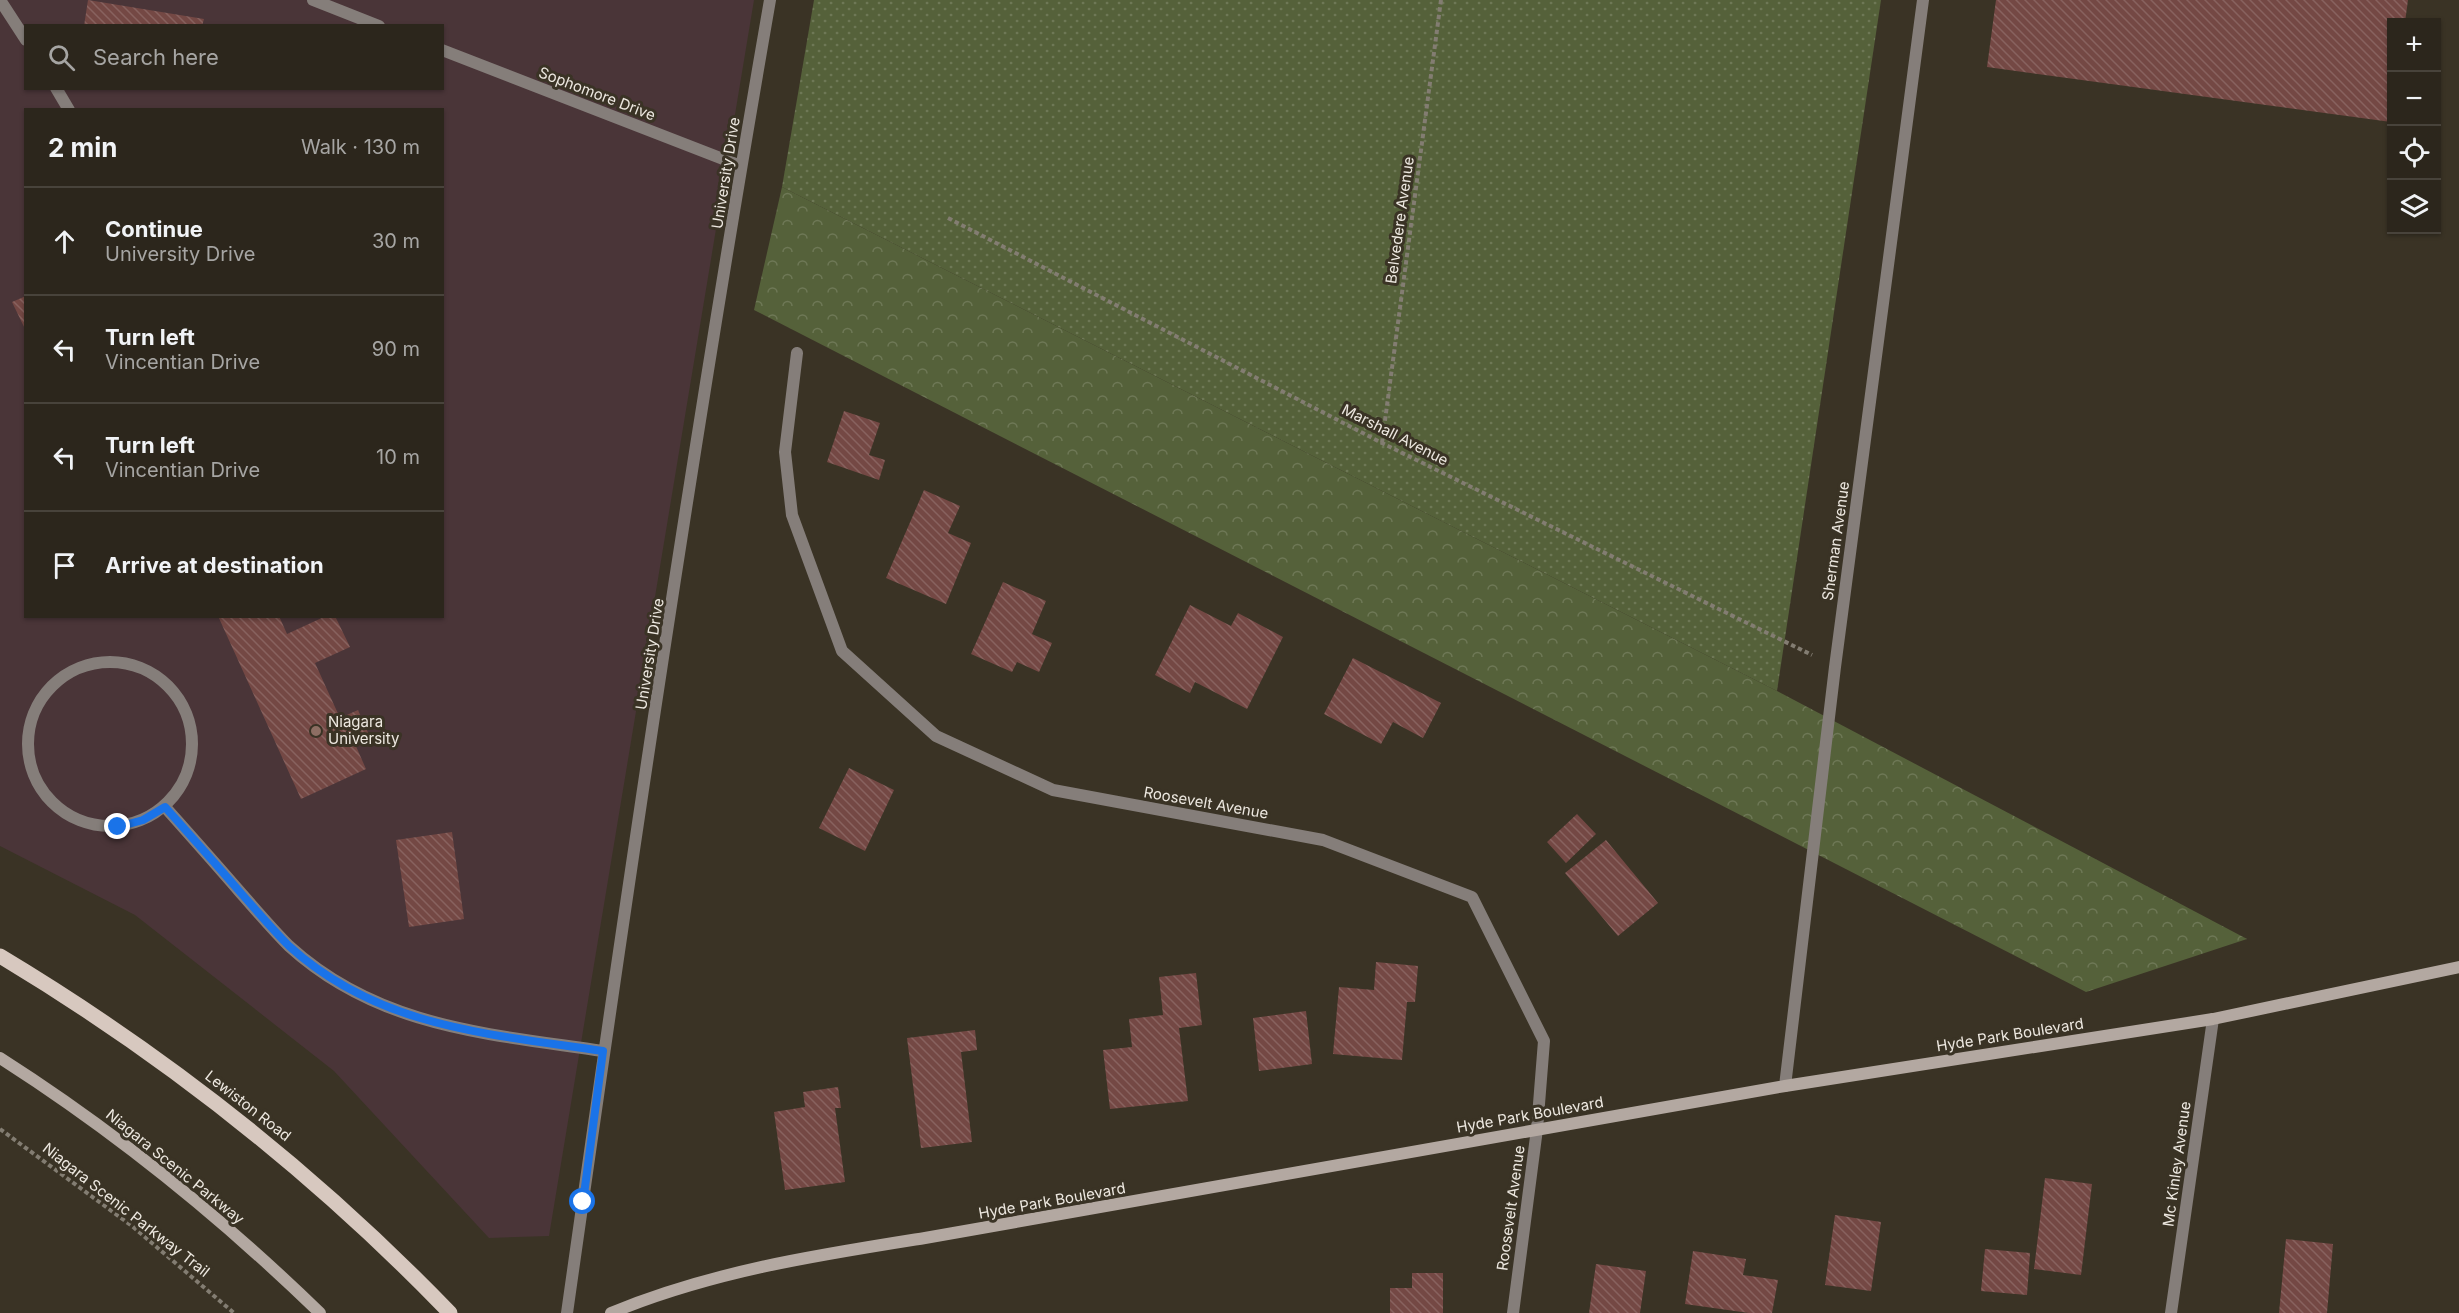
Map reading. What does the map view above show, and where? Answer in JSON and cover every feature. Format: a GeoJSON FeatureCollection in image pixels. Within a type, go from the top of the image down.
{"type":"FeatureCollection","features":[{"type":"Feature","properties":{"kind":"main road","name":"Lewiston Road"},"geometry":{"type":"LineString","coordinates":[[0,956],[59,991],[224,1108],[332,1199],[450,1313]]}},
{"type":"Feature","properties":{"kind":"main road","name":"Hyde Park Boulevard"},"geometry":{"type":"LineString","coordinates":[[611,1313],[716,1277],[790,1260],[1785,1086],[2213,1019],[2459,967]]}},
{"type":"Feature","properties":{"kind":"main road","name":"Niagara Scenic Parkway"},"geometry":{"type":"LineString","coordinates":[[0,1058],[70,1104],[160,1171],[237,1235],[320,1313]]}},
{"type":"Feature","properties":{"kind":"street"},"geometry":{"type":"LineString","coordinates":[[0,0],[24,37]]}},
{"type":"Feature","properties":{"kind":"street"},"geometry":{"type":"LineString","coordinates":[[313,0],[374,24]]}},
{"type":"Feature","properties":{"kind":"street","name":"University Drive"},"geometry":{"type":"LineString","coordinates":[[567,1313],[603,1051],[741,166],[770,0]]}},
{"type":"Feature","properties":{"kind":"street","name":"Sherman Avenue"},"geometry":{"type":"LineString","coordinates":[[1785,1086],[1835,667],[1923,0]]}},
{"type":"Feature","properties":{"kind":"street","name":"Sophomore Drive"},"geometry":{"type":"LineString","coordinates":[[444,51],[741,166]]}},
{"type":"Feature","properties":{"kind":"street"},"geometry":{"type":"LineString","coordinates":[[57,90],[68,108]]}},
{"type":"Feature","properties":{"kind":"street","name":"Roosevelt Avenue"},"geometry":{"type":"LineString","coordinates":[[797,353],[785,452],[792,515],[842,651],[936,736],[1053,790],[1323,840],[1472,897],[1544,1041],[1537,1129],[1512,1313]]}},
{"type":"Feature","properties":{"kind":"street"},"geometry":{"type":"LineString","coordinates":[[103,662],[129,664],[153,673],[172,690],[186,712],[192,737],[191,762],[181,787],[165,807],[143,820],[118,827],[92,825],[69,816],[48,799],[35,777],[28,753],[30,727],[39,703],[56,682],[78,669],[103,662]]}},
{"type":"Feature","properties":{"kind":"street"},"geometry":{"type":"LineString","coordinates":[[165,807],[284,940],[324,973],[357,992],[414,1018],[450,1028],[603,1051]]}},
{"type":"Feature","properties":{"kind":"street","name":"Mc Kinley Avenue"},"geometry":{"type":"LineString","coordinates":[[2171,1313],[2213,1019]]}},
{"type":"Feature","properties":{"kind":"path","name":"Belvedere Avenue"},"geometry":{"type":"LineString","coordinates":[[1382,443],[1441,0]]}},
{"type":"Feature","properties":{"kind":"path","name":"Marshall Avenue"},"geometry":{"type":"LineString","coordinates":[[948,218],[1382,443],[1835,667]]}},
{"type":"Feature","properties":{"kind":"path","name":"Niagara Scenic Parkway Trail"},"geometry":{"type":"LineString","coordinates":[[0,1129],[132,1226],[234,1313]]}},
{"type":"Feature","properties":{"kind":"shaded area","name":"Niagara University"},"geometry":{"type":"Polygon","coordinates":[[[0,0],[754,0],[549,1236],[489,1238],[334,1071],[135,915],[0,846],[0,0]]]}},
{"type":"Feature","properties":{"kind":"green space"},"geometry":{"type":"Polygon","coordinates":[[[814,0],[1881,0],[1777,691],[782,187],[814,0]]]}},
{"type":"Feature","properties":{"kind":"green space"},"geometry":{"type":"Polygon","coordinates":[[[782,187],[1777,691],[2247,939],[2086,992],[754,310],[782,187]]]}},
{"type":"Feature","properties":{"kind":"building"},"geometry":{"type":"Polygon","coordinates":[[[88,0],[204,19],[203,24],[84,24],[88,0]]]}},
{"type":"Feature","properties":{"kind":"building"},"geometry":{"type":"Polygon","coordinates":[[[1996,0],[2408,0],[2406,18],[2387,18],[2387,121],[1987,67],[1996,0]]]}},
{"type":"Feature","properties":{"kind":"building"},"geometry":{"type":"Polygon","coordinates":[[[24,297],[24,327],[12,302],[24,297]]]}},
{"type":"Feature","properties":{"kind":"building"},"geometry":{"type":"Polygon","coordinates":[[[844,411],[880,423],[869,455],[885,460],[879,480],[827,462],[844,411]]]}},
{"type":"Feature","properties":{"kind":"building"},"geometry":{"type":"Polygon","coordinates":[[[924,490],[960,506],[948,533],[971,543],[946,604],[886,578],[924,490]]]}},
{"type":"Feature","properties":{"kind":"building"},"geometry":{"type":"Polygon","coordinates":[[[1003,582],[1046,601],[1032,634],[1052,643],[1039,672],[1017,662],[1012,672],[971,654],[1003,582]]]}},
{"type":"Feature","properties":{"kind":"building"},"geometry":{"type":"Polygon","coordinates":[[[1190,605],[1231,626],[1238,613],[1283,637],[1247,709],[1195,682],[1190,693],[1155,675],[1190,605]]]}},
{"type":"Feature","properties":{"kind":"building"},"geometry":{"type":"Polygon","coordinates":[[[219,618],[280,618],[287,634],[322,618],[336,618],[350,647],[315,663],[340,718],[358,710],[370,737],[355,744],[366,769],[301,799],[219,618]]]}},
{"type":"Feature","properties":{"kind":"building"},"geometry":{"type":"Polygon","coordinates":[[[1353,658],[1441,703],[1423,738],[1393,722],[1381,744],[1324,714],[1353,658]]]}},
{"type":"Feature","properties":{"kind":"building"},"geometry":{"type":"Polygon","coordinates":[[[849,768],[894,790],[865,851],[819,828],[849,768]]]}},
{"type":"Feature","properties":{"kind":"building"},"geometry":{"type":"Polygon","coordinates":[[[1577,814],[1596,834],[1566,863],[1547,842],[1577,814]]]}},
{"type":"Feature","properties":{"kind":"building"},"geometry":{"type":"Polygon","coordinates":[[[452,832],[464,919],[409,927],[396,840],[452,832]]]}},
{"type":"Feature","properties":{"kind":"building"},"geometry":{"type":"Polygon","coordinates":[[[1606,840],[1658,903],[1618,936],[1565,873],[1606,840]]]}},
{"type":"Feature","properties":{"kind":"building"},"geometry":{"type":"Polygon","coordinates":[[[1376,962],[1418,966],[1415,1002],[1407,1002],[1402,1060],[1333,1054],[1339,987],[1374,990],[1376,962]]]}},
{"type":"Feature","properties":{"kind":"building"},"geometry":{"type":"Polygon","coordinates":[[[1196,973],[1202,1025],[1179,1028],[1188,1101],[1110,1109],[1103,1050],[1132,1047],[1129,1019],[1163,1015],[1159,977],[1196,973]]]}},
{"type":"Feature","properties":{"kind":"building"},"geometry":{"type":"Polygon","coordinates":[[[1306,1011],[1312,1064],[1259,1071],[1253,1018],[1306,1011]]]}},
{"type":"Feature","properties":{"kind":"building"},"geometry":{"type":"Polygon","coordinates":[[[975,1030],[977,1050],[961,1052],[972,1142],[921,1148],[907,1038],[975,1030]]]}},
{"type":"Feature","properties":{"kind":"building"},"geometry":{"type":"Polygon","coordinates":[[[838,1087],[841,1108],[835,1108],[845,1182],[785,1190],[774,1112],[805,1107],[803,1092],[838,1087]]]}},
{"type":"Feature","properties":{"kind":"building"},"geometry":{"type":"Polygon","coordinates":[[[2045,1178],[2092,1184],[2081,1275],[2034,1269],[2045,1178]]]}},
{"type":"Feature","properties":{"kind":"building"},"geometry":{"type":"Polygon","coordinates":[[[1835,1215],[1881,1222],[1871,1291],[1825,1285],[1835,1215]]]}},
{"type":"Feature","properties":{"kind":"building"},"geometry":{"type":"Polygon","coordinates":[[[2286,1239],[2333,1244],[2327,1313],[2279,1313],[2286,1239]]]}},
{"type":"Feature","properties":{"kind":"building"},"geometry":{"type":"Polygon","coordinates":[[[1985,1249],[2030,1253],[2027,1295],[1981,1291],[1985,1249]]]}},
{"type":"Feature","properties":{"kind":"building"},"geometry":{"type":"Polygon","coordinates":[[[1693,1251],[1746,1259],[1743,1275],[1778,1280],[1772,1313],[1749,1313],[1685,1304],[1693,1251]]]}},
{"type":"Feature","properties":{"kind":"building"},"geometry":{"type":"Polygon","coordinates":[[[1596,1264],[1646,1271],[1640,1313],[1589,1313],[1596,1264]]]}},
{"type":"Feature","properties":{"kind":"building"},"geometry":{"type":"Polygon","coordinates":[[[1412,1273],[1443,1273],[1443,1313],[1390,1313],[1390,1288],[1412,1288],[1412,1273]]]}},
{"type":"Feature","properties":{"kind":"place","name":"Niagara University"},"geometry":{"type":"Point","coordinates":[316,731]}},
{"type":"Feature","properties":{"kind":"route"},"geometry":{"type":"LineString","coordinates":[[118,827],[143,820],[165,807],[291,947],[324,973],[377,1002],[414,1018],[450,1028],[603,1051],[583,1202]]}}]}
